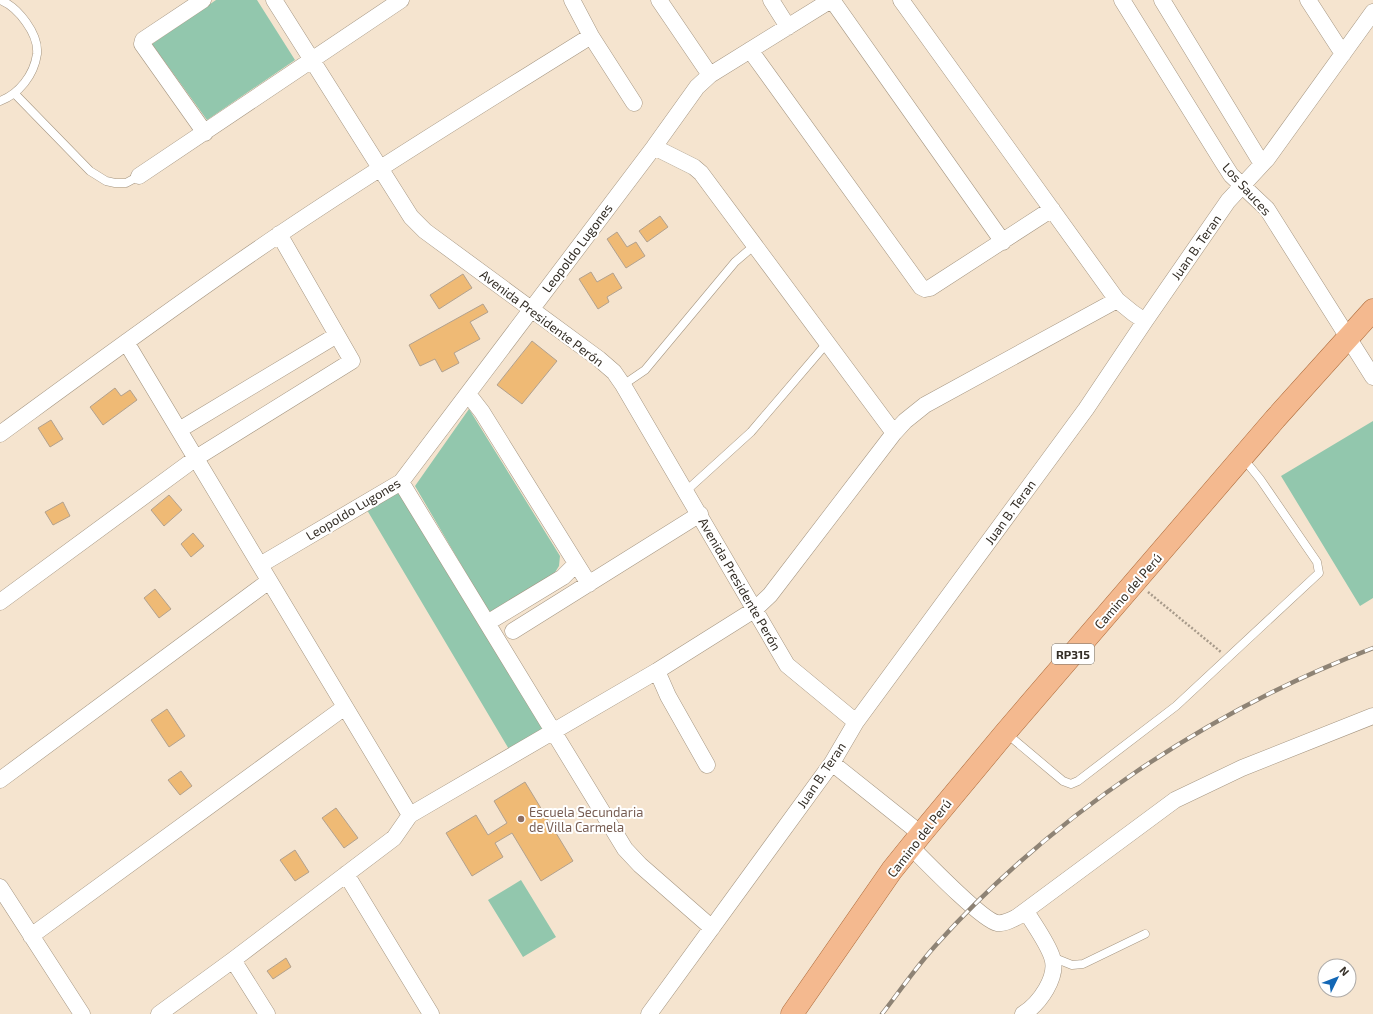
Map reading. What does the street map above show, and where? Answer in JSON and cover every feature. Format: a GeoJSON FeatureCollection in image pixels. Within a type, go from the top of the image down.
{"type":"FeatureCollection","features":[{"type":"Feature","properties":{"kind":"main road","name":"Camino del Perú"},"geometry":{"type":"LineString","coordinates":[[792,1014],[892,870],[1005,733],[1373,310]]}},
{"type":"Feature","properties":{"kind":"street"},"geometry":{"type":"LineString","coordinates":[[202,0],[143,40],[142,44],[205,133]]}},
{"type":"Feature","properties":{"kind":"street","name":"Avenida Presidente Perón"},"geometry":{"type":"LineString","coordinates":[[274,0],[411,217],[425,232],[599,359],[614,372],[700,514],[787,665],[856,722]]}},
{"type":"Feature","properties":{"kind":"street"},"geometry":{"type":"LineString","coordinates":[[139,176],[401,0]]}},
{"type":"Feature","properties":{"kind":"street"},"geometry":{"type":"LineString","coordinates":[[572,0],[591,36],[634,103]]}},
{"type":"Feature","properties":{"kind":"street"},"geometry":{"type":"LineString","coordinates":[[659,0],[710,75]]}},
{"type":"Feature","properties":{"kind":"street"},"geometry":{"type":"LineString","coordinates":[[771,0],[788,27]]}},
{"type":"Feature","properties":{"kind":"street"},"geometry":{"type":"LineString","coordinates":[[832,0],[1004,242]]}},
{"type":"Feature","properties":{"kind":"street","name":"Leopoldo Lugones"},"geometry":{"type":"LineString","coordinates":[[260,565],[401,482],[530,309],[654,147],[697,87],[710,75],[832,0]]}},
{"type":"Feature","properties":{"kind":"street"},"geometry":{"type":"LineString","coordinates":[[902,0],[1118,300],[1133,314],[1145,321]]}},
{"type":"Feature","properties":{"kind":"street","name":"Los Sauces"},"geometry":{"type":"LineString","coordinates":[[1122,0],[1222,161],[1242,186],[1267,209],[1373,377]]}},
{"type":"Feature","properties":{"kind":"street"},"geometry":{"type":"LineString","coordinates":[[1162,0],[1262,164]]}},
{"type":"Feature","properties":{"kind":"street"},"geometry":{"type":"LineString","coordinates":[[1308,0],[1343,54]]}},
{"type":"Feature","properties":{"kind":"street","name":"Juan B. Teran"},"geometry":{"type":"LineString","coordinates":[[649,1014],[832,763],[856,722],[1086,409],[1228,201],[1262,164],[1373,12]]}},
{"type":"Feature","properties":{"kind":"street"},"geometry":{"type":"LineString","coordinates":[[0,434],[126,342],[280,234],[380,168],[591,36]]}},
{"type":"Feature","properties":{"kind":"street"},"geometry":{"type":"LineString","coordinates":[[750,50],[921,287],[925,289],[930,288],[1004,242],[1052,209]]}},
{"type":"Feature","properties":{"kind":"street"},"geometry":{"type":"LineString","coordinates":[[654,147],[701,173],[756,244],[894,433]]}},
{"type":"Feature","properties":{"kind":"street"},"geometry":{"type":"LineString","coordinates":[[0,602],[196,458],[352,361],[280,234]]}},
{"type":"Feature","properties":{"kind":"street"},"geometry":{"type":"LineString","coordinates":[[159,1014],[234,960],[394,838],[410,815],[657,671],[754,610],[770,595],[904,421],[935,398],[1118,300]]}},
{"type":"Feature","properties":{"kind":"street"},"geometry":{"type":"LineString","coordinates":[[179,430],[337,335]]}},
{"type":"Feature","properties":{"kind":"street"},"geometry":{"type":"LineString","coordinates":[[126,342],[410,815]]}},
{"type":"Feature","properties":{"kind":"street"},"geometry":{"type":"LineString","coordinates":[[468,394],[482,412],[589,584]]}},
{"type":"Feature","properties":{"kind":"street"},"geometry":{"type":"LineString","coordinates":[[401,482],[625,849],[640,865],[712,928]]}},
{"type":"Feature","properties":{"kind":"street"},"geometry":{"type":"LineString","coordinates":[[513,631],[700,514]]}},
{"type":"Feature","properties":{"kind":"street"},"geometry":{"type":"LineString","coordinates":[[487,623],[563,577],[576,564]]}},
{"type":"Feature","properties":{"kind":"street"},"geometry":{"type":"LineString","coordinates":[[0,780],[269,581]]}},
{"type":"Feature","properties":{"kind":"street"},"geometry":{"type":"LineString","coordinates":[[657,671],[668,696],[708,765]]}},
{"type":"Feature","properties":{"kind":"street"},"geometry":{"type":"LineString","coordinates":[[32,936],[345,707]]}},
{"type":"Feature","properties":{"kind":"street"},"geometry":{"type":"LineString","coordinates":[[832,763],[916,841],[973,907],[996,923],[1007,922],[1026,911],[1175,800],[1242,768],[1373,716]]}},
{"type":"Feature","properties":{"kind":"street"},"geometry":{"type":"LineString","coordinates":[[346,874],[431,1014]]}},
{"type":"Feature","properties":{"kind":"street"},"geometry":{"type":"LineString","coordinates":[[0,886],[82,1014]]}},
{"type":"Feature","properties":{"kind":"street"},"geometry":{"type":"LineString","coordinates":[[1023,1014],[1038,1002],[1054,967],[1052,957],[1026,911]]}},
{"type":"Feature","properties":{"kind":"street"},"geometry":{"type":"LineString","coordinates":[[234,960],[267,1014]]}},
{"type":"Feature","properties":{"kind":"lane"},"geometry":{"type":"LineString","coordinates":[[0,0],[7,3],[21,15],[33,33],[37,52],[31,73],[15,94],[0,101]]}},
{"type":"Feature","properties":{"kind":"lane"},"geometry":{"type":"LineString","coordinates":[[15,94],[90,171],[106,181],[115,183],[126,183],[139,176]]}},
{"type":"Feature","properties":{"kind":"lane"},"geometry":{"type":"LineString","coordinates":[[623,385],[645,370],[735,262],[756,244]]}},
{"type":"Feature","properties":{"kind":"lane"},"geometry":{"type":"LineString","coordinates":[[686,491],[751,432],[827,343]]}},
{"type":"Feature","properties":{"kind":"lane"},"geometry":{"type":"LineString","coordinates":[[1005,733],[1063,781],[1071,784],[1078,781],[1176,706],[1318,573],[1317,562],[1260,478],[1243,458]]}},
{"type":"Feature","properties":{"kind":"lane"},"geometry":{"type":"LineString","coordinates":[[1052,957],[1072,966],[1083,964],[1145,934]]}},
{"type":"Feature","properties":{"kind":"path"},"geometry":{"type":"LineString","coordinates":[[1136,582],[1227,658]]}},
{"type":"Feature","properties":{"kind":"green space"},"geometry":{"type":"Polygon","coordinates":[[[216,0],[257,0],[295,60],[207,120],[152,44],[216,0]]]}},
{"type":"Feature","properties":{"kind":"green space"},"geometry":{"type":"Polygon","coordinates":[[[469,409],[560,556],[559,566],[554,574],[490,614],[415,486],[469,409]]]}},
{"type":"Feature","properties":{"kind":"green space"},"geometry":{"type":"Polygon","coordinates":[[[1373,421],[1373,598],[1360,606],[1281,476],[1373,421]]]}},
{"type":"Feature","properties":{"kind":"green space"},"geometry":{"type":"Polygon","coordinates":[[[399,492],[543,729],[510,751],[367,510],[399,492]]]}},
{"type":"Feature","properties":{"kind":"green space"},"geometry":{"type":"Polygon","coordinates":[[[521,880],[556,937],[523,957],[488,900],[521,880]]]}},
{"type":"Feature","properties":{"kind":"building"},"geometry":{"type":"Polygon","coordinates":[[[660,216],[668,227],[647,242],[639,231],[660,216]]]}},
{"type":"Feature","properties":{"kind":"building"},"geometry":{"type":"Polygon","coordinates":[[[617,232],[627,247],[636,242],[645,256],[626,268],[607,239],[617,232]]]}},
{"type":"Feature","properties":{"kind":"building"},"geometry":{"type":"Polygon","coordinates":[[[591,272],[597,282],[613,273],[622,288],[607,297],[609,302],[598,309],[579,279],[591,272]]]}},
{"type":"Feature","properties":{"kind":"building"},"geometry":{"type":"Polygon","coordinates":[[[463,274],[472,288],[439,309],[430,295],[463,274]]]}},
{"type":"Feature","properties":{"kind":"building"},"geometry":{"type":"Polygon","coordinates":[[[483,304],[488,312],[470,322],[480,339],[454,353],[459,363],[442,372],[435,359],[420,366],[409,345],[483,304]]]}},
{"type":"Feature","properties":{"kind":"building"},"geometry":{"type":"Polygon","coordinates":[[[532,341],[557,361],[522,404],[497,385],[532,341]]]}},
{"type":"Feature","properties":{"kind":"building"},"geometry":{"type":"Polygon","coordinates":[[[115,388],[121,396],[130,390],[137,400],[103,425],[90,407],[115,388]]]}},
{"type":"Feature","properties":{"kind":"building"},"geometry":{"type":"Polygon","coordinates":[[[51,420],[63,439],[50,447],[38,428],[51,420]]]}},
{"type":"Feature","properties":{"kind":"building"},"geometry":{"type":"Polygon","coordinates":[[[169,495],[182,510],[164,526],[151,510],[169,495]]]}},
{"type":"Feature","properties":{"kind":"building"},"geometry":{"type":"Polygon","coordinates":[[[63,502],[70,516],[53,525],[45,512],[63,502]]]}},
{"type":"Feature","properties":{"kind":"building"},"geometry":{"type":"Polygon","coordinates":[[[193,533],[204,546],[191,557],[181,544],[193,533]]]}},
{"type":"Feature","properties":{"kind":"building"},"geometry":{"type":"Polygon","coordinates":[[[155,589],[171,609],[159,618],[144,598],[155,589]]]}},
{"type":"Feature","properties":{"kind":"building"},"geometry":{"type":"Polygon","coordinates":[[[167,709],[185,736],[169,747],[151,720],[167,709]]]}},
{"type":"Feature","properties":{"kind":"building"},"geometry":{"type":"Polygon","coordinates":[[[181,771],[192,786],[180,795],[168,780],[181,771]]]}},
{"type":"Feature","properties":{"kind":"building"},"geometry":{"type":"Polygon","coordinates":[[[525,782],[573,861],[541,881],[512,833],[495,843],[503,857],[472,876],[446,833],[476,815],[488,835],[507,823],[494,801],[525,782]]]}},
{"type":"Feature","properties":{"kind":"building"},"geometry":{"type":"Polygon","coordinates":[[[336,808],[358,838],[344,848],[322,818],[336,808]]]}},
{"type":"Feature","properties":{"kind":"building"},"geometry":{"type":"Polygon","coordinates":[[[295,850],[309,872],[295,881],[280,860],[295,850]]]}},
{"type":"Feature","properties":{"kind":"building"},"geometry":{"type":"Polygon","coordinates":[[[286,958],[291,967],[273,979],[267,971],[286,958]]]}},
{"type":"Feature","properties":{"kind":"railway"},"geometry":{"type":"LineString","coordinates":[[882,1014],[929,953],[982,897],[1031,852],[1083,810],[1137,771],[1194,735],[1252,702],[1312,673],[1373,648]]}},
{"type":"Feature","properties":{"kind":"place","name":"Escuela Secundaria de Villa Carmela"},"geometry":{"type":"Point","coordinates":[521,819]}}]}
